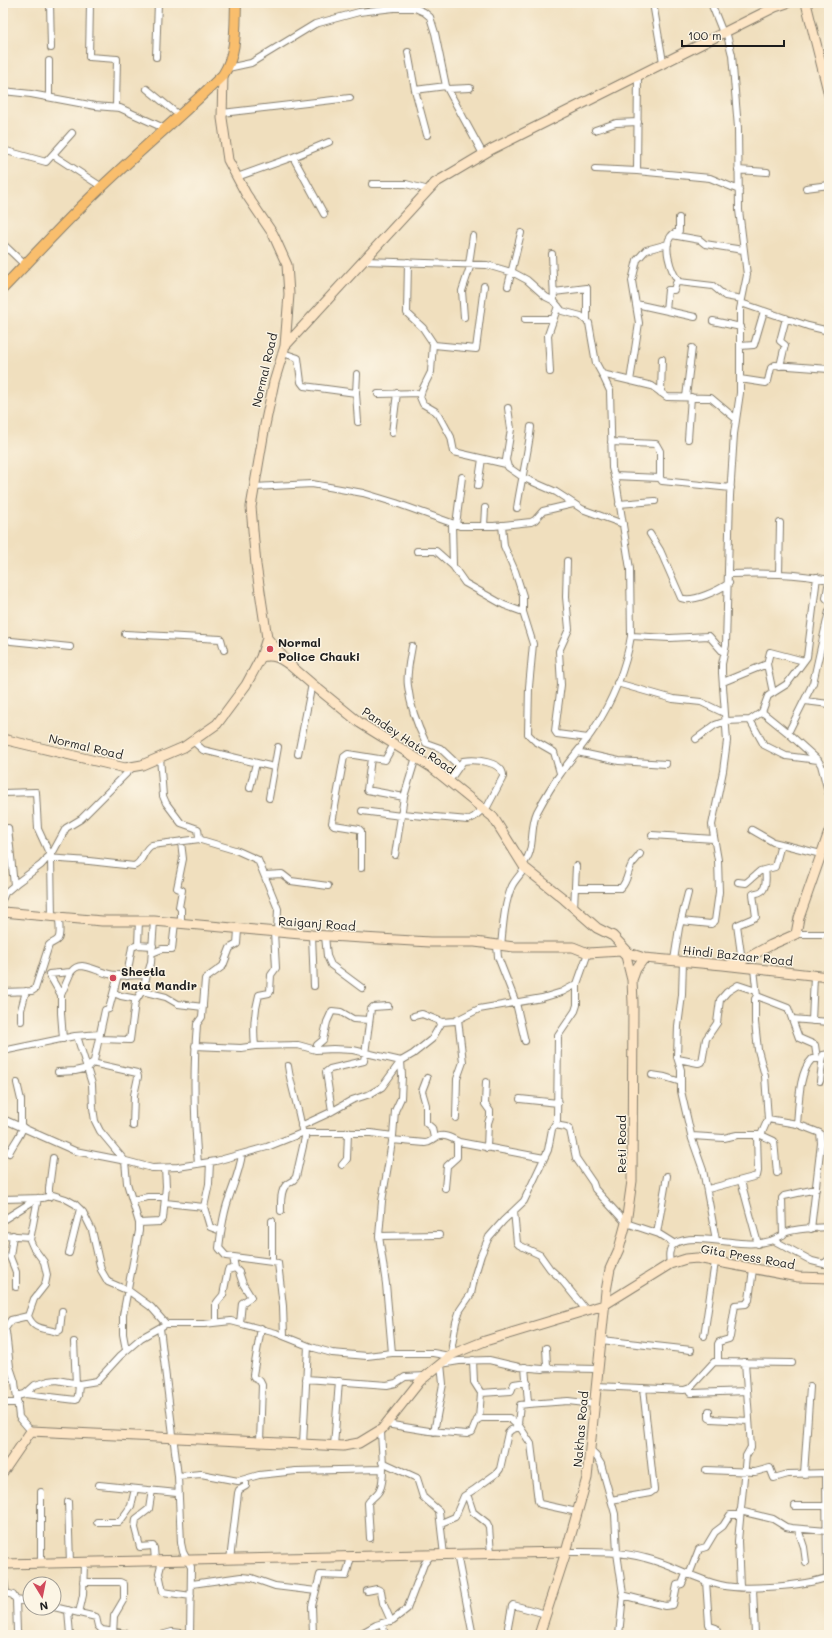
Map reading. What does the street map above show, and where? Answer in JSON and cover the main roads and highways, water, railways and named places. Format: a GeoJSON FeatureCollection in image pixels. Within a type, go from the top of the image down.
{"type":"FeatureCollection","features":[{"type":"Feature","properties":{"kind":"main road"},"geometry":{"type":"LineString","coordinates":[[3,288],[102,187],[180,116],[226,71],[233,50],[236,3]]}},
{"type":"Feature","properties":{"kind":"main road"},"geometry":{"type":"LineString","coordinates":[[284,349],[436,183],[483,154],[663,62],[775,7],[787,3]]}},
{"type":"Feature","properties":{"kind":"main road"},"geometry":{"type":"LineString","coordinates":[[806,3],[825,65],[829,95]]}},
{"type":"Feature","properties":{"kind":"main road","name":"Normal Road"},"geometry":{"type":"LineString","coordinates":[[3,739],[125,768],[142,765],[184,747],[217,724],[246,685],[261,657],[267,638],[256,565],[251,507],[265,425],[274,382],[284,349],[289,294],[286,264],[273,234],[246,194],[228,160],[222,113],[226,71]]}},
{"type":"Feature","properties":{"kind":"main road"},"geometry":{"type":"LineString","coordinates":[[267,638],[291,666]]}},
{"type":"Feature","properties":{"kind":"main road"},"geometry":{"type":"LineString","coordinates":[[261,657],[270,655],[278,657],[291,666]]}},
{"type":"Feature","properties":{"kind":"main road","name":"Pandey Hata Road"},"geometry":{"type":"LineString","coordinates":[[291,666],[360,723],[431,767],[493,817],[524,866],[597,928],[613,936],[627,955]]}},
{"type":"Feature","properties":{"kind":"main road"},"geometry":{"type":"LineString","coordinates":[[724,965],[742,961],[771,945],[796,934],[799,918],[825,849],[829,832]]}},
{"type":"Feature","properties":{"kind":"main road","name":"Raiganj Road"},"geometry":{"type":"LineString","coordinates":[[3,912],[102,921],[154,921],[238,930],[326,936],[430,942],[475,942],[499,946],[573,947],[588,953],[621,951],[627,955]]}},
{"type":"Feature","properties":{"kind":"main road","name":"Hindi Bazaar Road"},"geometry":{"type":"LineString","coordinates":[[627,955],[829,977]]}},
{"type":"Feature","properties":{"kind":"main road","name":"Reti Road"},"geometry":{"type":"LineString","coordinates":[[604,1305],[610,1269],[619,1249],[626,1223],[632,1181],[633,1003],[632,980],[627,955]]}},
{"type":"Feature","properties":{"kind":"main road"},"geometry":{"type":"LineString","coordinates":[[632,980],[636,969],[644,958]]}},
{"type":"Feature","properties":{"kind":"main road","name":"Gita Press Road"},"geometry":{"type":"LineString","coordinates":[[3,1472],[31,1431],[334,1446],[359,1443],[383,1427],[401,1403],[426,1376],[451,1355],[485,1341],[604,1305],[670,1264],[686,1259],[697,1258],[798,1277],[829,1278]]}},
{"type":"Feature","properties":{"kind":"main road","name":"Nakhas Road"},"geometry":{"type":"LineString","coordinates":[[539,1635],[566,1552],[587,1478],[604,1305]]}},
{"type":"Feature","properties":{"kind":"main road"},"geometry":{"type":"LineString","coordinates":[[3,1564],[566,1552]]}},
{"type":"Feature","properties":{"kind":"place","name":"Normal Police Chauki"},"geometry":{"type":"Point","coordinates":[270,649]}},
{"type":"Feature","properties":{"kind":"place","name":"Sheetla Mata Mandir"},"geometry":{"type":"Point","coordinates":[113,978]}}]}
